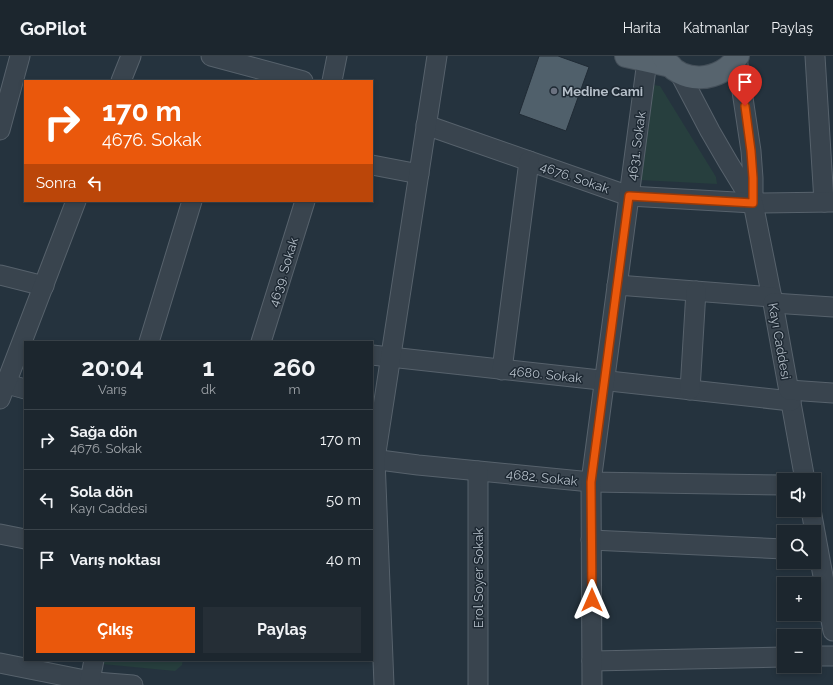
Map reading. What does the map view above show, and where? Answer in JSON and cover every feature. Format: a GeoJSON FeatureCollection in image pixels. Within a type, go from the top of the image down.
{"type":"FeatureCollection","features":[{"type":"Feature","properties":{"kind":"main road"},"geometry":{"type":"LineString","coordinates":[[626,56],[665,64],[688,76],[697,78],[716,75],[724,71],[732,65],[738,57]]}},
{"type":"Feature","properties":{"kind":"street"},"geometry":{"type":"LineString","coordinates":[[0,130],[20,56]]}},
{"type":"Feature","properties":{"kind":"street"},"geometry":{"type":"LineString","coordinates":[[121,80],[131,56]]}},
{"type":"Feature","properties":{"kind":"street"},"geometry":{"type":"LineString","coordinates":[[211,56],[299,80]]}},
{"type":"Feature","properties":{"kind":"street"},"geometry":{"type":"LineString","coordinates":[[332,80],[337,56]]}},
{"type":"Feature","properties":{"kind":"street"},"geometry":{"type":"LineString","coordinates":[[384,685],[376,586],[374,459],[437,56]]}},
{"type":"Feature","properties":{"kind":"street"},"geometry":{"type":"LineString","coordinates":[[815,56],[828,202]]}},
{"type":"Feature","properties":{"kind":"street","name":"Kayı Caddesi"},"geometry":{"type":"LineString","coordinates":[[738,57],[751,151],[753,203],[804,473]]}},
{"type":"Feature","properties":{"kind":"street","name":"4631. Sokak"},"geometry":{"type":"LineString","coordinates":[[592,685],[591,482],[629,196],[665,64]]}},
{"type":"Feature","properties":{"kind":"street","name":"Kayı Caddesi"},"geometry":{"type":"LineString","coordinates":[[665,64],[710,131],[753,203]]}},
{"type":"Feature","properties":{"kind":"street","name":"4676. Sokak"},"geometry":{"type":"LineString","coordinates":[[426,125],[629,196],[753,203],[828,202]]}},
{"type":"Feature","properties":{"kind":"street"},"geometry":{"type":"LineString","coordinates":[[502,370],[528,160]]}},
{"type":"Feature","properties":{"kind":"street"},"geometry":{"type":"LineString","coordinates":[[373,165],[419,174]]}},
{"type":"Feature","properties":{"kind":"street"},"geometry":{"type":"LineString","coordinates":[[24,389],[3,392],[76,202]]}},
{"type":"Feature","properties":{"kind":"street"},"geometry":{"type":"LineString","coordinates":[[149,341],[192,202]]}},
{"type":"Feature","properties":{"kind":"street","name":"4639. Sokak"},"geometry":{"type":"LineString","coordinates":[[261,341],[305,202]]}},
{"type":"Feature","properties":{"kind":"street"},"geometry":{"type":"LineString","coordinates":[[0,275],[44,286]]}},
{"type":"Feature","properties":{"kind":"street"},"geometry":{"type":"LineString","coordinates":[[618,285],[696,291],[833,307]]}},
{"type":"Feature","properties":{"kind":"street"},"geometry":{"type":"LineString","coordinates":[[690,390],[696,291]]}},
{"type":"Feature","properties":{"kind":"street","name":"4680. Sokak"},"geometry":{"type":"LineString","coordinates":[[373,355],[690,390],[790,395],[833,393]]}},
{"type":"Feature","properties":{"kind":"street","name":"4682. Sokak"},"geometry":{"type":"LineString","coordinates":[[374,459],[418,465],[591,482],[777,485]]}},
{"type":"Feature","properties":{"kind":"street","name":"Erol Soyer Sokak"},"geometry":{"type":"LineString","coordinates":[[478,471],[478,685]]}},
{"type":"Feature","properties":{"kind":"street"},"geometry":{"type":"LineString","coordinates":[[812,517],[815,531],[822,548],[833,631]]}},
{"type":"Feature","properties":{"kind":"street"},"geometry":{"type":"LineString","coordinates":[[0,534],[24,539]]}},
{"type":"Feature","properties":{"kind":"street"},"geometry":{"type":"LineString","coordinates":[[592,540],[777,549]]}},
{"type":"Feature","properties":{"kind":"street"},"geometry":{"type":"LineString","coordinates":[[821,656],[833,656]]}},
{"type":"Feature","properties":{"kind":"street"},"geometry":{"type":"LineString","coordinates":[[592,661],[777,657]]}},
{"type":"Feature","properties":{"kind":"street"},"geometry":{"type":"LineString","coordinates":[[90,683],[94,661]]}},
{"type":"Feature","properties":{"kind":"street"},"geometry":{"type":"LineString","coordinates":[[0,663],[90,683],[133,685]]}},
{"type":"Feature","properties":{"kind":"green space"},"geometry":{"type":"Polygon","coordinates":[[[654,85],[660,86],[716,177],[717,184],[640,180],[647,89],[654,85]]]}},
{"type":"Feature","properties":{"kind":"green space"},"geometry":{"type":"Polygon","coordinates":[[[103,661],[183,661],[182,665],[175,671],[102,664],[103,661]]]}},
{"type":"Feature","properties":{"kind":"building","name":"Medine Cami"},"geometry":{"type":"Polygon","coordinates":[[[539,56],[558,56],[589,67],[566,131],[519,114],[539,56]]]}},
{"type":"Feature","properties":{"kind":"place","name":"Medine Cami"},"geometry":{"type":"Point","coordinates":[554,91]}},
{"type":"Feature","properties":{"kind":"route"},"geometry":{"type":"LineString","coordinates":[[592,600],[591,482],[629,196],[753,203],[751,151],[745,106]]}}]}
